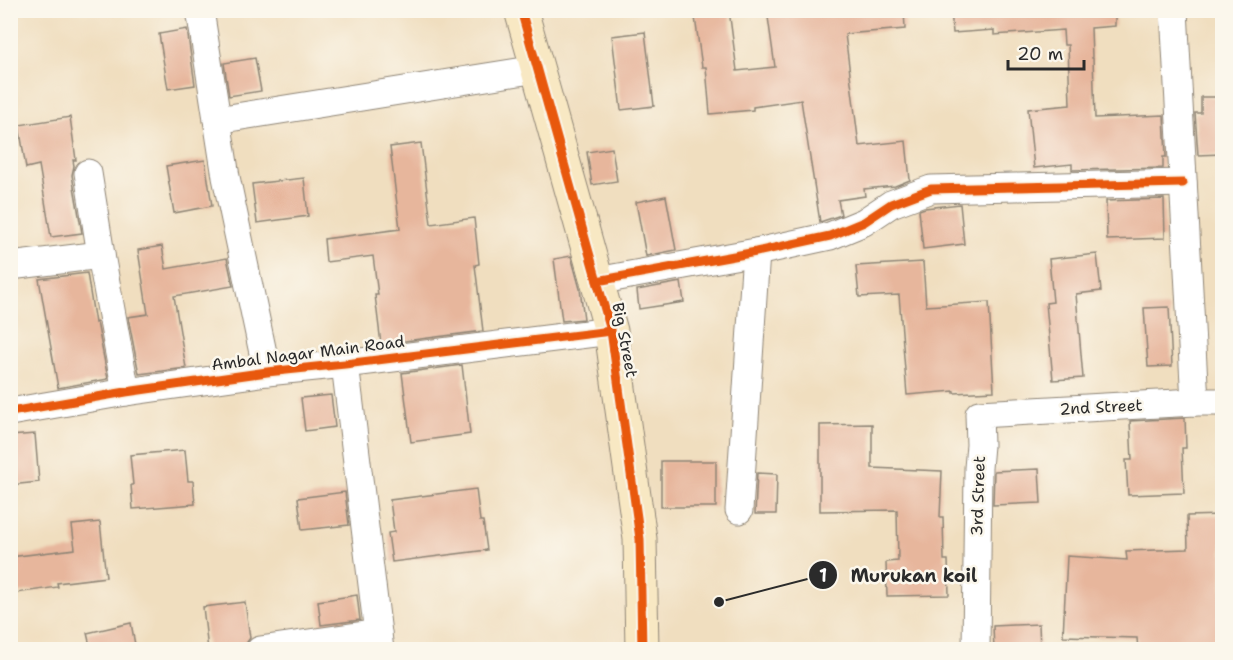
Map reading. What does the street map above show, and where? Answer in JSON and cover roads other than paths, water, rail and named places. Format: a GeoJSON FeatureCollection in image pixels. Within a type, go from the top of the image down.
{"type":"FeatureCollection","features":[{"type":"Feature","properties":{"kind":"street"},"geometry":{"type":"LineString","coordinates":[[200,10],[226,177],[267,372]]}},
{"type":"Feature","properties":{"kind":"street","name":"Big Street"},"geometry":{"type":"LineString","coordinates":[[521,10],[611,331],[640,539],[642,650]]}},
{"type":"Feature","properties":{"kind":"street"},"geometry":{"type":"LineString","coordinates":[[1174,10],[1195,402]]}},
{"type":"Feature","properties":{"kind":"street"},"geometry":{"type":"LineString","coordinates":[[217,120],[537,69]]}},
{"type":"Feature","properties":{"kind":"street"},"geometry":{"type":"LineString","coordinates":[[88,172],[126,392]]}},
{"type":"Feature","properties":{"kind":"street"},"geometry":{"type":"LineString","coordinates":[[597,280],[756,252],[830,236],[864,222],[891,204],[931,189],[1183,183]]}},
{"type":"Feature","properties":{"kind":"street"},"geometry":{"type":"LineString","coordinates":[[739,510],[756,252]]}},
{"type":"Feature","properties":{"kind":"street"},"geometry":{"type":"LineString","coordinates":[[10,266],[101,255]]}},
{"type":"Feature","properties":{"kind":"street","name":"Ambal Nagar Main Road"},"geometry":{"type":"LineString","coordinates":[[10,412],[126,392],[267,372],[611,331]]}},
{"type":"Feature","properties":{"kind":"street"},"geometry":{"type":"LineString","coordinates":[[260,650],[379,641],[345,364]]}},
{"type":"Feature","properties":{"kind":"street","name":"2nd Street"},"geometry":{"type":"LineString","coordinates":[[979,414],[1222,402]]}},
{"type":"Feature","properties":{"kind":"street","name":"3rd Street"},"geometry":{"type":"LineString","coordinates":[[976,650],[979,414]]}},
{"type":"Feature","properties":{"kind":"place","name":"Murukan koil"},"geometry":{"type":"Point","coordinates":[719,602]}}]}
